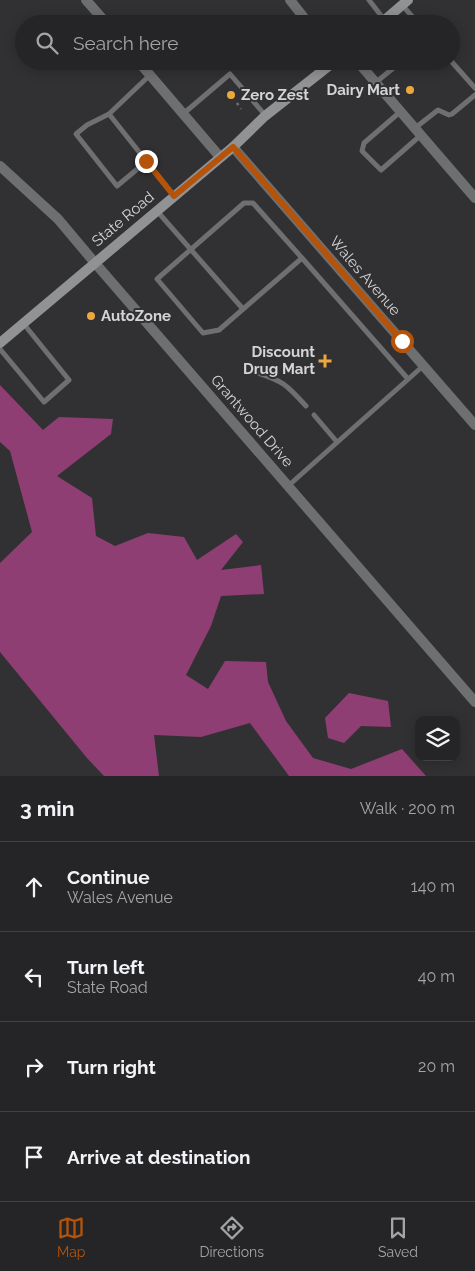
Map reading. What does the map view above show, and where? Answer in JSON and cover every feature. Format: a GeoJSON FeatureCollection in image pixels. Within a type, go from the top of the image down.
{"type":"FeatureCollection","features":[{"type":"Feature","properties":{"kind":"main road"},"geometry":{"type":"LineString","coordinates":[[392,15],[405,2]]}},
{"type":"Feature","properties":{"kind":"main road","name":"State Road"},"geometry":{"type":"LineString","coordinates":[[0,343],[233,147],[265,116],[324,70]]}},
{"type":"Feature","properties":{"kind":"street"},"geometry":{"type":"LineString","coordinates":[[86,0],[98,15]]}},
{"type":"Feature","properties":{"kind":"street"},"geometry":{"type":"LineString","coordinates":[[290,0],[302,15]]}},
{"type":"Feature","properties":{"kind":"street"},"geometry":{"type":"LineString","coordinates":[[146,70],[220,157]]}},
{"type":"Feature","properties":{"kind":"street"},"geometry":{"type":"LineString","coordinates":[[364,70],[475,198]]}},
{"type":"Feature","properties":{"kind":"street","name":"Wales Avenue"},"geometry":{"type":"LineString","coordinates":[[233,147],[475,425]]}},
{"type":"Feature","properties":{"kind":"street","name":"Grantwood Drive"},"geometry":{"type":"LineString","coordinates":[[0,166],[58,219],[475,702]]}},
{"type":"Feature","properties":{"kind":"lane"},"geometry":{"type":"LineString","coordinates":[[369,0],[379,15]]}},
{"type":"Feature","properties":{"kind":"lane"},"geometry":{"type":"LineString","coordinates":[[405,2],[413,15]]}},
{"type":"Feature","properties":{"kind":"lane"},"geometry":{"type":"LineString","coordinates":[[375,83],[391,70]]}},
{"type":"Feature","properties":{"kind":"lane"},"geometry":{"type":"LineString","coordinates":[[459,70],[475,88]]}},
{"type":"Feature","properties":{"kind":"lane"},"geometry":{"type":"LineString","coordinates":[[183,114],[230,74],[265,116]]}},
{"type":"Feature","properties":{"kind":"lane"},"geometry":{"type":"LineString","coordinates":[[146,161],[117,186],[76,134],[87,124],[109,114],[150,75]]}},
{"type":"Feature","properties":{"kind":"lane"},"geometry":{"type":"LineString","coordinates":[[400,112],[364,144],[362,151],[381,170],[438,110],[452,114],[475,95]]}},
{"type":"Feature","properties":{"kind":"lane"},"geometry":{"type":"LineString","coordinates":[[109,114],[174,196]]}},
{"type":"Feature","properties":{"kind":"lane"},"geometry":{"type":"LineString","coordinates":[[302,258],[219,330],[203,333],[157,279],[244,203],[253,203],[302,258],[408,379]]}},
{"type":"Feature","properties":{"kind":"lane"},"geometry":{"type":"LineString","coordinates":[[156,211],[243,309]]}},
{"type":"Feature","properties":{"kind":"lane"},"geometry":{"type":"LineString","coordinates":[[0,350],[44,402],[69,380],[23,323]]}},
{"type":"Feature","properties":{"kind":"lane"},"geometry":{"type":"LineString","coordinates":[[288,486],[423,366]]}},
{"type":"Feature","properties":{"kind":"lane"},"geometry":{"type":"LineString","coordinates":[[255,372],[276,378],[285,383],[306,406]]}},
{"type":"Feature","properties":{"kind":"lane"},"geometry":{"type":"LineString","coordinates":[[314,415],[337,442]]}},
{"type":"Feature","properties":{"kind":"path"},"geometry":{"type":"LineString","coordinates":[[237,103],[241,109]]}},
{"type":"Feature","properties":{"kind":"shaded area"},"geometry":{"type":"Polygon","coordinates":[[[0,385],[43,430],[59,417],[113,419],[111,434],[57,476],[92,498],[96,536],[115,546],[148,533],[184,537],[197,560],[236,534],[243,542],[221,570],[261,565],[264,594],[221,596],[211,626],[186,675],[208,689],[225,661],[266,662],[268,682],[286,721],[313,758],[351,769],[402,749],[426,776],[289,776],[250,723],[201,737],[154,735],[159,776],[104,776],[0,652],[0,563],[32,532],[10,451],[0,442],[0,385]]]}},
{"type":"Feature","properties":{"kind":"shaded area"},"geometry":{"type":"Polygon","coordinates":[[[349,693],[388,701],[391,727],[361,726],[344,743],[328,738],[325,718],[349,693]]]}},
{"type":"Feature","properties":{"kind":"place","name":"Dairy Mart"},"geometry":{"type":"Point","coordinates":[410,90]}},
{"type":"Feature","properties":{"kind":"place","name":"Zero Zest"},"geometry":{"type":"Point","coordinates":[231,95]}},
{"type":"Feature","properties":{"kind":"place","name":"AutoZone"},"geometry":{"type":"Point","coordinates":[91,316]}},
{"type":"Feature","properties":{"kind":"place","name":"Discount Drug Mart"},"geometry":{"type":"Point","coordinates":[325,361]}},
{"type":"Feature","properties":{"kind":"route"},"geometry":{"type":"LineString","coordinates":[[146,161],[174,196],[233,147],[402,341]]}}]}
